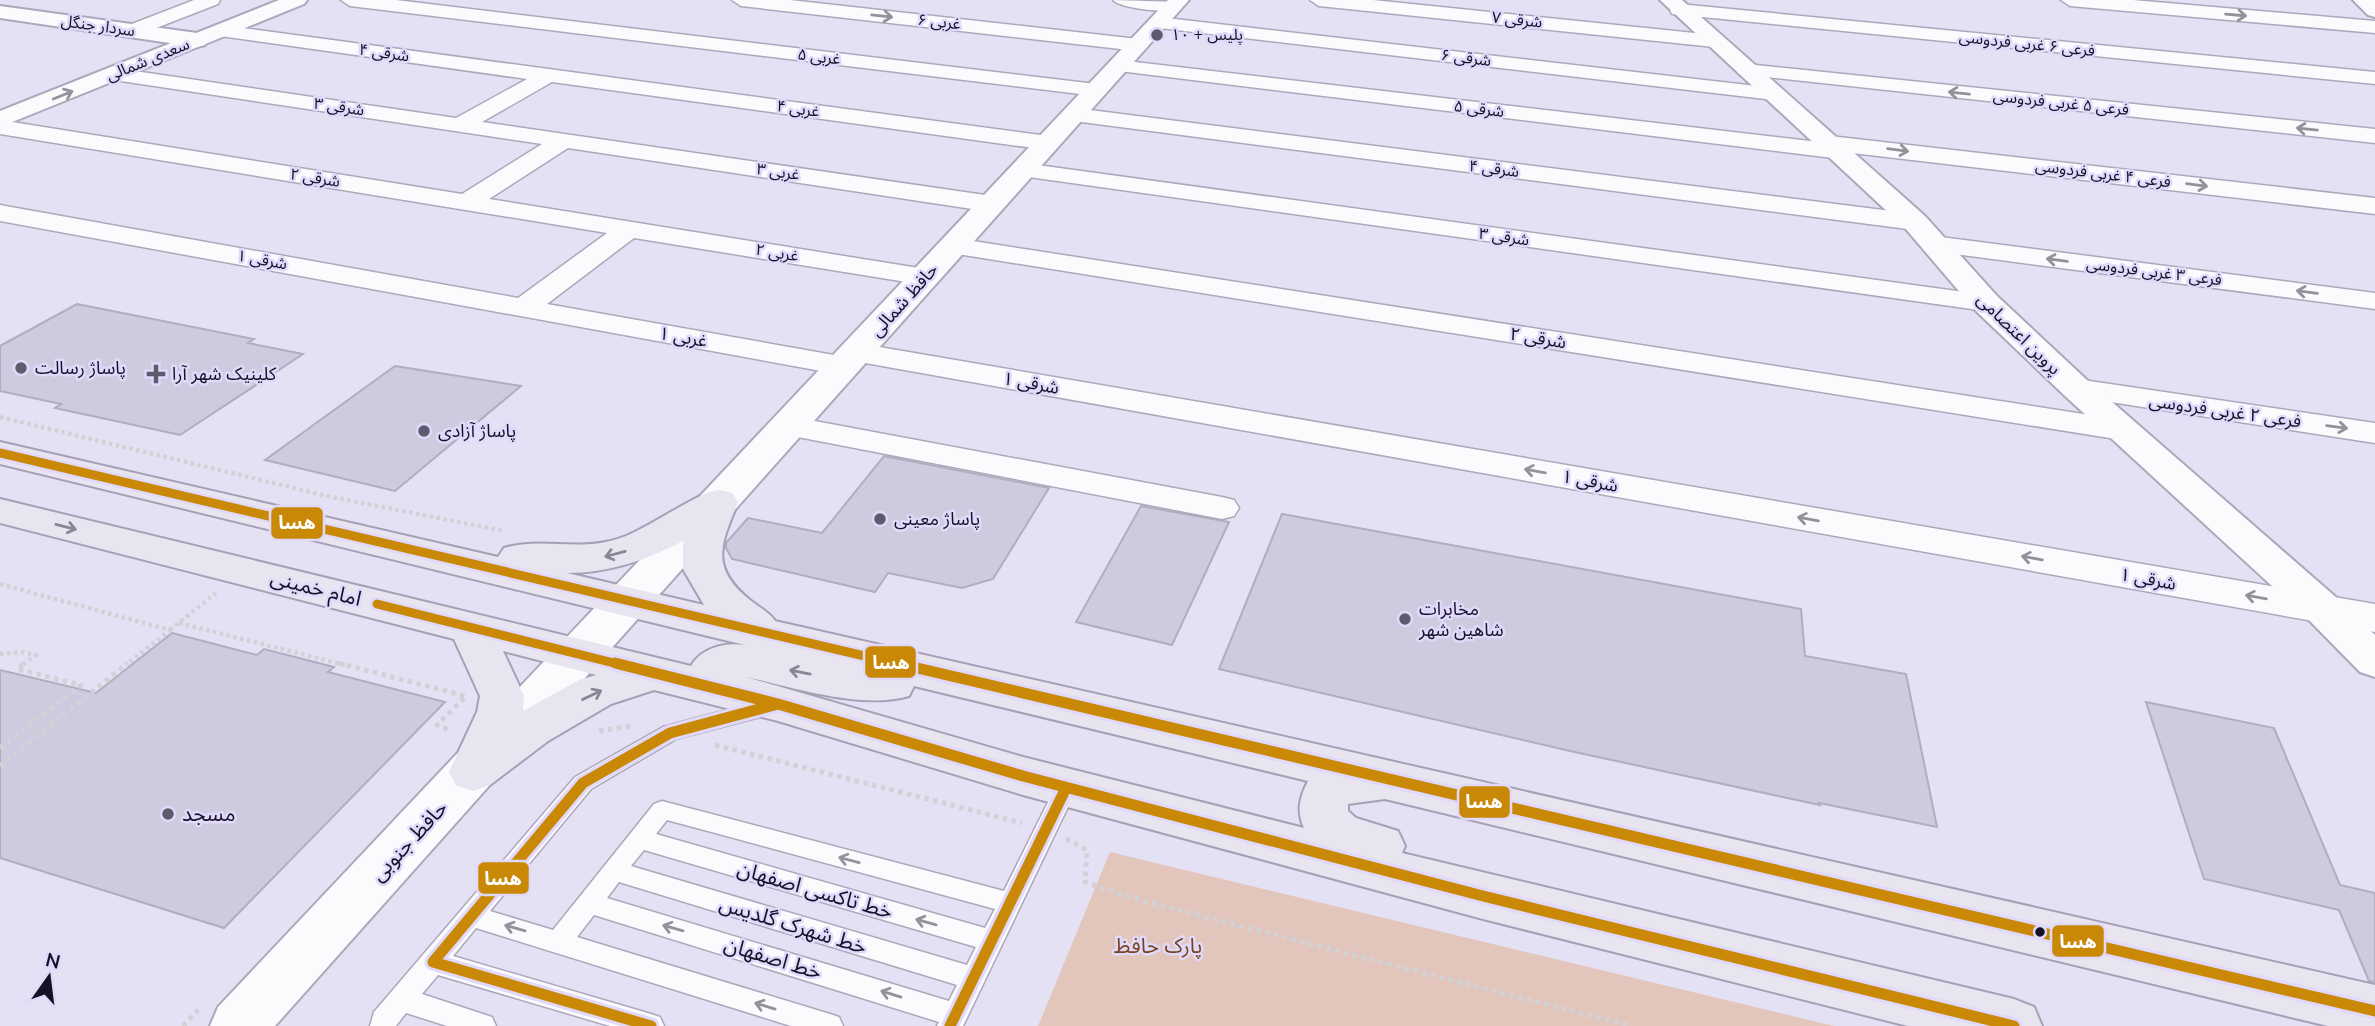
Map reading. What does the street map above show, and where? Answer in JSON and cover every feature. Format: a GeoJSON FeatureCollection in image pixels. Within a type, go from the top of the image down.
{"type":"FeatureCollection","features":[{"type":"Feature","properties":{"kind":"main road","name":"سعدی شمالی"},"geometry":{"type":"LineString","coordinates":[[0,120],[297,0]]}},
{"type":"Feature","properties":{"kind":"main road","name":"پروین اعتصامی"},"geometry":{"type":"LineString","coordinates":[[1675,5],[1835,147],[1924,233],[1986,303],[2122,430],[2323,609],[2375,661]]}},
{"type":"Feature","properties":{"kind":"main road","name":"سردار جنگل"},"geometry":{"type":"LineString","coordinates":[[0,12],[197,40]]}},
{"type":"Feature","properties":{"kind":"main road","name":"حافظ شمالی"},"geometry":{"type":"LineString","coordinates":[[579,654],[1153,28]]}},
{"type":"Feature","properties":{"kind":"main road"},"geometry":{"type":"LineString","coordinates":[[0,453],[2375,1011]]}},
{"type":"Feature","properties":{"kind":"main road"},"geometry":{"type":"LineString","coordinates":[[404,548],[542,559],[610,556],[666,534],[719,502]]}},
{"type":"Feature","properties":{"kind":"main road"},"geometry":{"type":"LineString","coordinates":[[719,502],[702,542],[701,560],[704,569],[717,594],[738,615],[766,634]]}},
{"type":"Feature","properties":{"kind":"main road","name":"امام خمینی"},"geometry":{"type":"LineString","coordinates":[[0,511],[735,693],[1066,788],[1483,896],[2014,1026]]}},
{"type":"Feature","properties":{"kind":"main road"},"geometry":{"type":"LineString","coordinates":[[459,757],[500,712],[502,696],[470,628]]}},
{"type":"Feature","properties":{"kind":"main road","name":"حافظ جنوبی"},"geometry":{"type":"LineString","coordinates":[[220,1016],[459,757],[579,654]]}},
{"type":"Feature","properties":{"kind":"main road"},"geometry":{"type":"LineString","coordinates":[[735,693],[715,677],[711,670],[718,663],[740,660],[853,682],[889,685],[940,676]]}},
{"type":"Feature","properties":{"kind":"main road"},"geometry":{"type":"LineString","coordinates":[[459,757],[532,728],[595,692],[654,673]]}},
{"type":"Feature","properties":{"kind":"main road"},"geometry":{"type":"LineString","coordinates":[[1399,783],[1352,783],[1327,791],[1323,807],[1324,820],[1340,835],[1377,845],[1483,896]]}},
{"type":"Feature","properties":{"kind":"street"},"geometry":{"type":"LineString","coordinates":[[131,31],[211,0]]}},
{"type":"Feature","properties":{"kind":"street"},"geometry":{"type":"LineString","coordinates":[[350,0],[541,23]]}},
{"type":"Feature","properties":{"kind":"street","name":"۶ غربی"},"geometry":{"type":"LineString","coordinates":[[741,0],[1153,28]]}},
{"type":"Feature","properties":{"kind":"street"},"geometry":{"type":"LineString","coordinates":[[1122,0],[1153,28]]}},
{"type":"Feature","properties":{"kind":"street","name":"۷ شرقی"},"geometry":{"type":"LineString","coordinates":[[1319,0],[1714,41]]}},
{"type":"Feature","properties":{"kind":"street"},"geometry":{"type":"LineString","coordinates":[[2070,0],[2375,27]]}},
{"type":"Feature","properties":{"kind":"street","name":"فرعی ۶ غربی فردوسی"},"geometry":{"type":"LineString","coordinates":[[1675,5],[2375,78]]}},
{"type":"Feature","properties":{"kind":"street"},"geometry":{"type":"LineString","coordinates":[[462,64],[541,23]]}},
{"type":"Feature","properties":{"kind":"street","name":"۵ غربی"},"geometry":{"type":"LineString","coordinates":[[541,23],[1096,90]]}},
{"type":"Feature","properties":{"kind":"street","name":"۶ شرقی"},"geometry":{"type":"LineString","coordinates":[[1153,28],[1774,94]]}},
{"type":"Feature","properties":{"kind":"street","name":"۵ شرقی"},"geometry":{"type":"LineString","coordinates":[[1153,28],[1835,147]]}},
{"type":"Feature","properties":{"kind":"street","name":"۴ شرقی"},"geometry":{"type":"LineString","coordinates":[[219,31],[548,76]]}},
{"type":"Feature","properties":{"kind":"street","name":"فرعی ۵ غربی فردوسی"},"geometry":{"type":"LineString","coordinates":[[1746,70],[2375,136]]}},
{"type":"Feature","properties":{"kind":"street","name":"۳ شرقی"},"geometry":{"type":"LineString","coordinates":[[114,74],[563,141]]}},
{"type":"Feature","properties":{"kind":"street"},"geometry":{"type":"LineString","coordinates":[[460,125],[548,76]]}},
{"type":"Feature","properties":{"kind":"street","name":"۴ غربی"},"geometry":{"type":"LineString","coordinates":[[548,76],[1048,143]]}},
{"type":"Feature","properties":{"kind":"street","name":"۴ شرقی"},"geometry":{"type":"LineString","coordinates":[[1074,115],[1924,233]]}},
{"type":"Feature","properties":{"kind":"street","name":"۲ شرقی"},"geometry":{"type":"LineString","coordinates":[[0,127],[629,229]]}},
{"type":"Feature","properties":{"kind":"street"},"geometry":{"type":"LineString","coordinates":[[466,203],[563,141]]}},
{"type":"Feature","properties":{"kind":"street","name":"۳ غربی"},"geometry":{"type":"LineString","coordinates":[[563,141],[992,204]]}},
{"type":"Feature","properties":{"kind":"street","name":"فرعی ۴ غربی فردوسی"},"geometry":{"type":"LineString","coordinates":[[1835,147],[2375,206]]}},
{"type":"Feature","properties":{"kind":"street","name":"۳ شرقی"},"geometry":{"type":"LineString","coordinates":[[1023,170],[1986,303]]}},
{"type":"Feature","properties":{"kind":"street","name":"۱ شرقی"},"geometry":{"type":"LineString","coordinates":[[0,213],[523,308]]}},
{"type":"Feature","properties":{"kind":"street"},"geometry":{"type":"LineString","coordinates":[[523,308],[629,229]]}},
{"type":"Feature","properties":{"kind":"street","name":"۲ غربی"},"geometry":{"type":"LineString","coordinates":[[629,229],[925,277]]}},
{"type":"Feature","properties":{"kind":"street","name":"فرعی ۳ غربی فردوسی"},"geometry":{"type":"LineString","coordinates":[[1924,233],[2375,301]]}},
{"type":"Feature","properties":{"kind":"street","name":"۲ شرقی"},"geometry":{"type":"LineString","coordinates":[[954,246],[2122,430]]}},
{"type":"Feature","properties":{"kind":"street","name":"۱ غربی"},"geometry":{"type":"LineString","coordinates":[[523,308],[850,359]]}},
{"type":"Feature","properties":{"kind":"street","name":"۱ شرقی"},"geometry":{"type":"LineString","coordinates":[[850,359],[2375,618]]}},
{"type":"Feature","properties":{"kind":"street","name":"فرعی ۲ غربی فردوسی"},"geometry":{"type":"LineString","coordinates":[[2076,388],[2375,433]]}},
{"type":"Feature","properties":{"kind":"street"},"geometry":{"type":"LineString","coordinates":[[788,426],[1222,508]]}},
{"type":"Feature","properties":{"kind":"lane"},"geometry":{"type":"LineString","coordinates":[[383,1026],[383,1021],[401,999],[583,783],[670,733],[778,704]]}},
{"type":"Feature","properties":{"kind":"lane"},"geometry":{"type":"LineString","coordinates":[[953,1020],[1066,788]]}},
{"type":"Feature","properties":{"kind":"lane","name":"خط تاکسی اصفهان"},"geometry":{"type":"LineString","coordinates":[[991,941],[639,839],[662,810],[1010,903]]}},
{"type":"Feature","properties":{"kind":"lane"},"geometry":{"type":"LineString","coordinates":[[559,941],[639,839]]}},
{"type":"Feature","properties":{"kind":"lane","name":"خط شهرک گلدیس"},"geometry":{"type":"LineString","coordinates":[[614,871],[973,978]]}},
{"type":"Feature","properties":{"kind":"lane","name":"خط اصفهان"},"geometry":{"type":"LineString","coordinates":[[589,903],[953,1020]]}},
{"type":"Feature","properties":{"kind":"lane"},"geometry":{"type":"LineString","coordinates":[[472,916],[830,1026]]}},
{"type":"Feature","properties":{"kind":"lane"},"geometry":{"type":"LineString","coordinates":[[433,961],[651,1026]]}},
{"type":"Feature","properties":{"kind":"lane"},"geometry":{"type":"LineString","coordinates":[[401,999],[483,1026]]}},
{"type":"Feature","properties":{"kind":"path"},"geometry":{"type":"LineString","coordinates":[[0,417],[327,496],[514,532]]}},
{"type":"Feature","properties":{"kind":"path"},"geometry":{"type":"LineString","coordinates":[[0,584],[170,630],[0,766]]}},
{"type":"Feature","properties":{"kind":"path"},"geometry":{"type":"LineString","coordinates":[[179,624],[466,696],[437,725],[455,732],[459,757]]}},
{"type":"Feature","properties":{"kind":"path"},"geometry":{"type":"LineString","coordinates":[[0,654],[21,652],[37,655],[17,669],[81,685],[0,748]]}},
{"type":"Feature","properties":{"kind":"path"},"geometry":{"type":"LineString","coordinates":[[183,1026],[220,1016]]}},
{"type":"Feature","properties":{"kind":"green space","name":"پارک حافظ"},"geometry":{"type":"Polygon","coordinates":[[[1110,852],[1834,1026],[1038,1026],[1110,852]]]}},
{"type":"Feature","properties":{"kind":"building"},"geometry":{"type":"Polygon","coordinates":[[[77,304],[254,339],[248,343],[303,354],[180,435],[55,408],[61,404],[0,391],[0,346],[77,304]]]}},
{"type":"Feature","properties":{"kind":"building"},"geometry":{"type":"Polygon","coordinates":[[[395,366],[521,386],[395,491],[265,460],[395,366]]]}},
{"type":"Feature","properties":{"kind":"building"},"geometry":{"type":"Polygon","coordinates":[[[884,456],[1049,488],[993,579],[962,588],[888,573],[875,592],[732,559],[726,543],[748,518],[822,533],[884,456]]]}},
{"type":"Feature","properties":{"kind":"building"},"geometry":{"type":"Polygon","coordinates":[[[1141,506],[1229,522],[1172,645],[1076,622],[1141,506]]]}},
{"type":"Feature","properties":{"kind":"building"},"geometry":{"type":"Polygon","coordinates":[[[1282,514],[1801,609],[1805,656],[1906,674],[1937,827],[1819,803],[1820,805],[1570,751],[1219,669],[1282,514]]]}},
{"type":"Feature","properties":{"kind":"building","name":"مسجد"},"geometry":{"type":"Polygon","coordinates":[[[172,633],[257,655],[264,649],[334,667],[328,672],[445,702],[224,928],[0,858],[0,670],[96,693],[172,633]]]}},
{"type":"Feature","properties":{"kind":"building"},"geometry":{"type":"Polygon","coordinates":[[[2146,702],[2274,728],[2340,885],[2375,893],[2375,982],[2369,981],[2339,910],[2204,879],[2146,702]]]}},
{"type":"Feature","properties":{"kind":"transit line","name":"هسا"},"geometry":{"type":"LineString","coordinates":[[0,453],[2375,1011]]}},
{"type":"Feature","properties":{"kind":"transit line","name":"هسا"},"geometry":{"type":"LineString","coordinates":[[377,604],[778,704],[1023,776],[1483,896],[2014,1026]]}},
{"type":"Feature","properties":{"kind":"transit line","name":"هسا"},"geometry":{"type":"LineString","coordinates":[[651,1026],[433,962],[583,783],[670,733],[778,704]]}},
{"type":"Feature","properties":{"kind":"transit line","name":"هسا"},"geometry":{"type":"LineString","coordinates":[[950,1026],[1066,788]]}},
{"type":"Feature","properties":{"kind":"place","name":"پلیس + ۱۰"},"geometry":{"type":"Point","coordinates":[1157,35]}},
{"type":"Feature","properties":{"kind":"place","name":"پاساژ رسالت"},"geometry":{"type":"Point","coordinates":[21,368]}},
{"type":"Feature","properties":{"kind":"place","name":"کلینیک شهر آرا"},"geometry":{"type":"Point","coordinates":[156,374]}},
{"type":"Feature","properties":{"kind":"place","name":"پاساژ آزادی"},"geometry":{"type":"Point","coordinates":[424,431]}},
{"type":"Feature","properties":{"kind":"place","name":"پاساژ معینی"},"geometry":{"type":"Point","coordinates":[880,519]}},
{"type":"Feature","properties":{"kind":"place","name":"مخابرات شاهین شهر"},"geometry":{"type":"Point","coordinates":[1405,619]}},
{"type":"Feature","properties":{"kind":"place","name":"مسجد"},"geometry":{"type":"Point","coordinates":[168,814]}}]}
